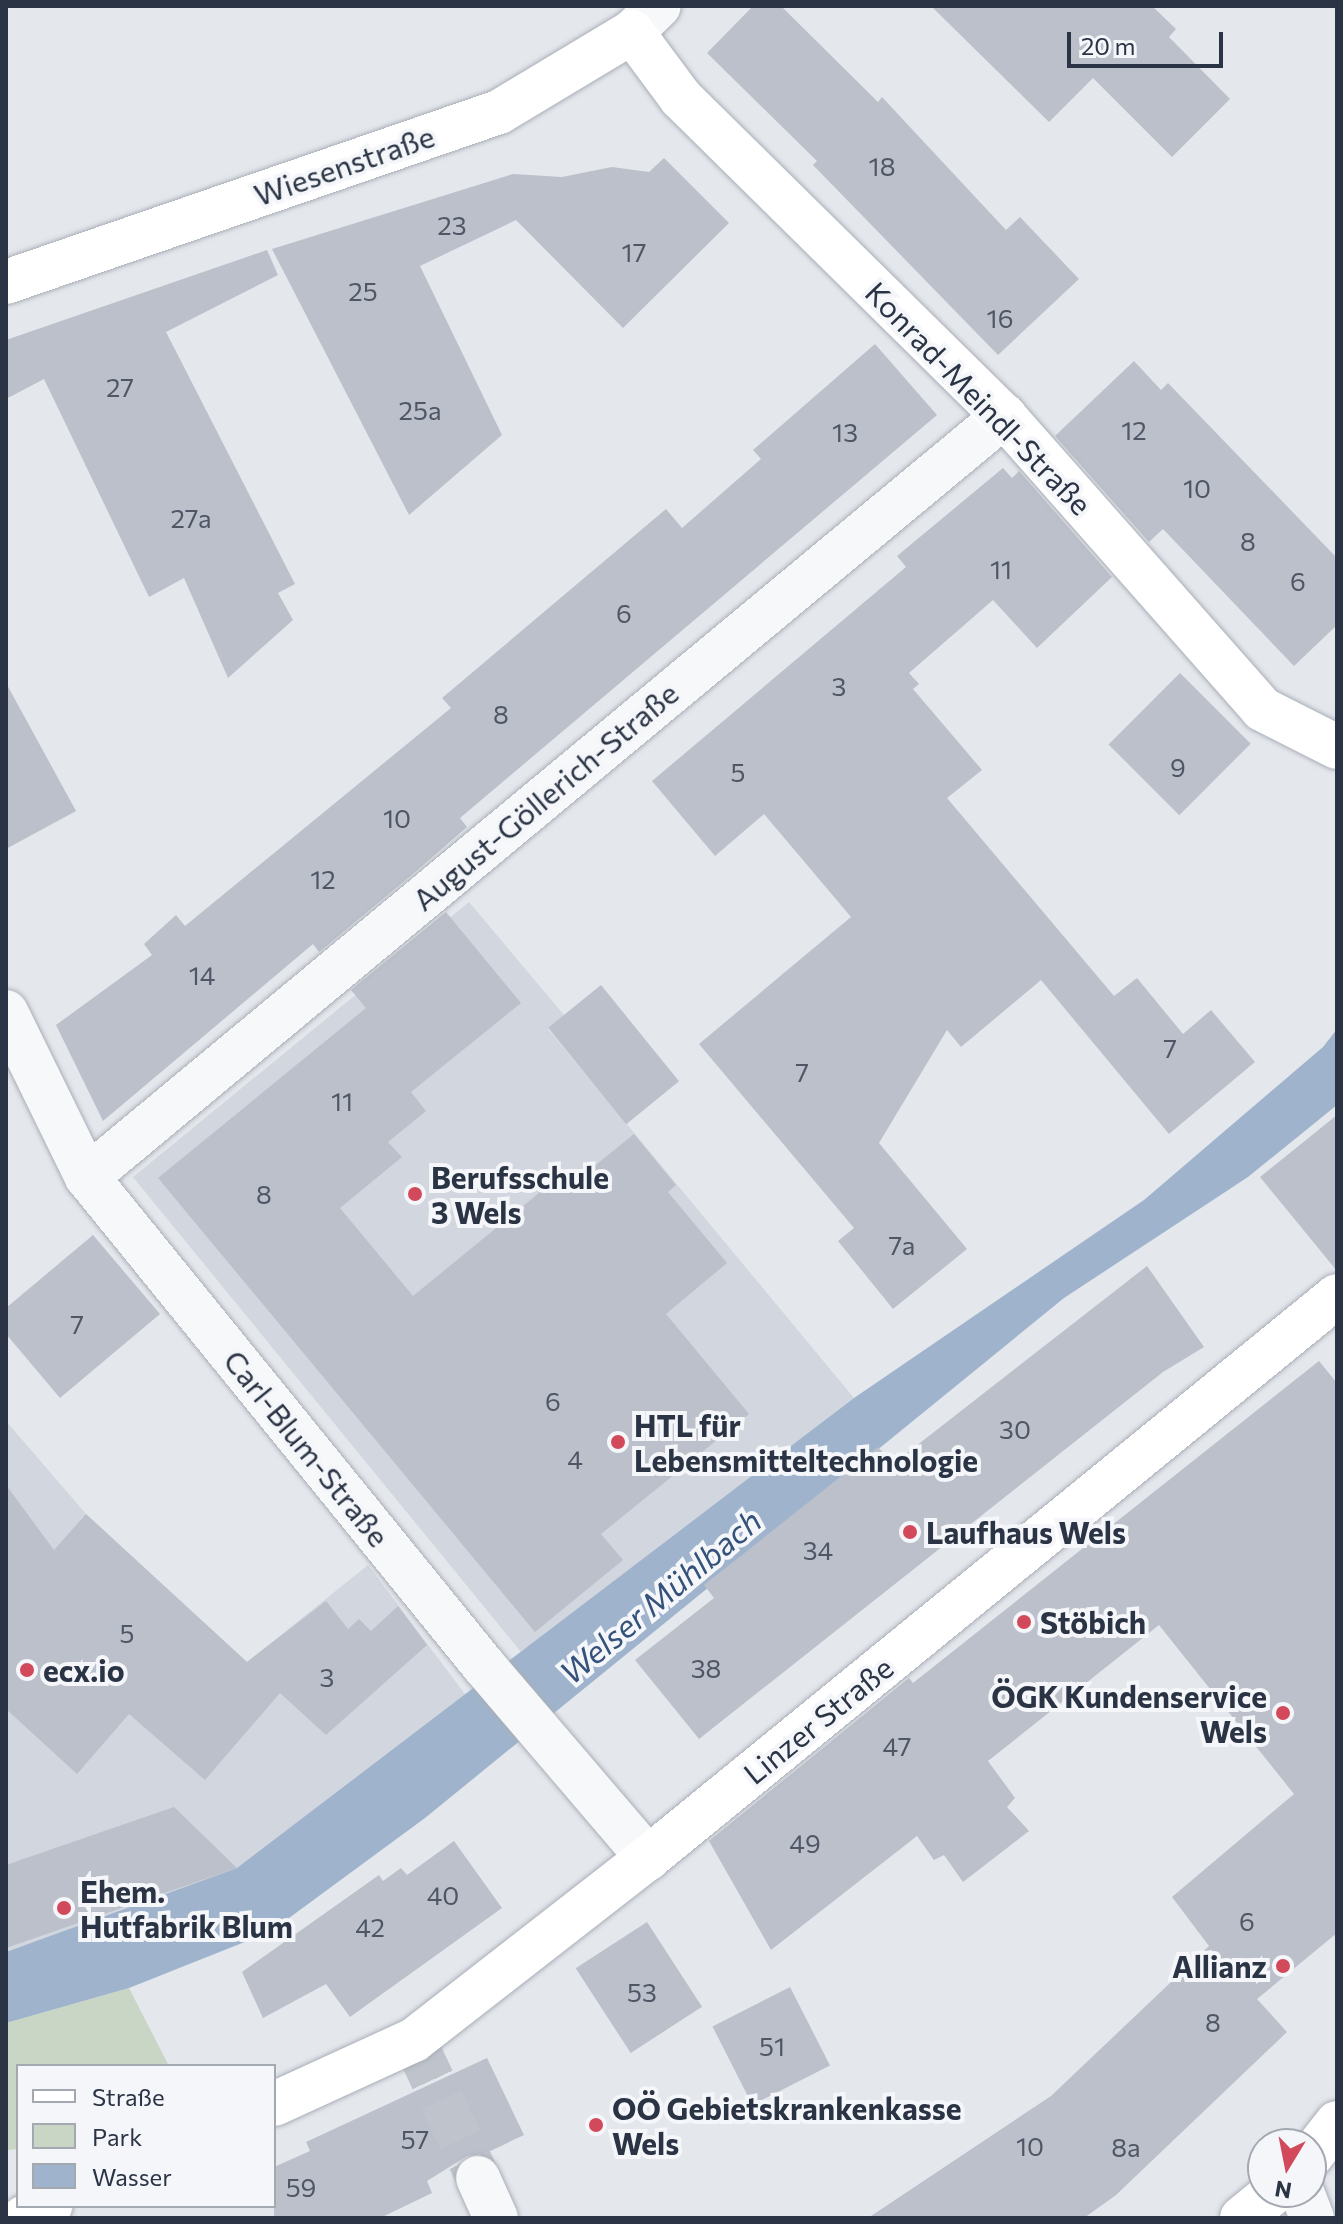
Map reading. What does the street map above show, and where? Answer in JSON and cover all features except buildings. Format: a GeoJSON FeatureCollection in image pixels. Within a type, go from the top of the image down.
{"type":"FeatureCollection","features":[{"type":"Feature","properties":{"kind":"street","name":"Wiesenstraße"},"geometry":{"type":"LineString","coordinates":[[6,282],[499,112],[642,15]]}},
{"type":"Feature","properties":{"kind":"street","name":"Konrad-Meindl-Straße"},"geometry":{"type":"LineString","coordinates":[[642,15],[681,98],[1004,416],[1262,709],[1337,747]]}},
{"type":"Feature","properties":{"kind":"street","name":"August-Göllerich-Straße"},"geometry":{"type":"LineString","coordinates":[[87,1177],[1004,416]]}},
{"type":"Feature","properties":{"kind":"street","name":"Carl-Blum-Straße"},"geometry":{"type":"LineString","coordinates":[[6,1012],[87,1177],[551,1747],[648,1858]]}},
{"type":"Feature","properties":{"kind":"street","name":"Linzer Straße"},"geometry":{"type":"LineString","coordinates":[[276,2103],[414,2040],[648,1858],[1337,1296]]}},
{"type":"Feature","properties":{"kind":"street"},"geometry":{"type":"LineString","coordinates":[[478,2178],[496,2218]]}},
{"type":"Feature","properties":{"kind":"street"},"geometry":{"type":"LineString","coordinates":[[23,2218],[46,2208]]}},
{"type":"Feature","properties":{"kind":"shaded area","name":"Berufsschule 3 Wels"},"geometry":{"type":"Polygon","coordinates":[[[469,902],[564,1015],[548,1029],[854,1398],[521,1652],[133,1177],[469,902]]]}},
{"type":"Feature","properties":{"kind":"shaded area"},"geometry":{"type":"Polygon","coordinates":[[[6,1421],[86,1514],[247,1662],[368,1565],[477,1710],[260,1872],[237,1868],[6,1952],[6,1421]]]}},
{"type":"Feature","properties":{"kind":"green space"},"geometry":{"type":"Polygon","coordinates":[[[129,1988],[168,2064],[16,2064],[16,2149],[6,2150],[6,2023],[129,1988]]]}},
{"type":"Feature","properties":{"kind":"water","name":"Welser Mühlbach"},"geometry":{"type":"Polygon","coordinates":[[[1337,1029],[1337,1105],[1248,1177],[1064,1298],[425,1818],[270,1932],[129,1988],[6,2023],[6,1952],[237,1868],[854,1398],[1144,1200],[1323,1047],[1337,1029]]]}},
{"type":"Feature","properties":{"kind":"tunnel"},"geometry":{"type":"LineString","coordinates":[[414,2040],[478,2178]]}},
{"type":"Feature","properties":{"kind":"place","name":"Berufsschule 3 Wels"},"geometry":{"type":"Point","coordinates":[415,1194]}},
{"type":"Feature","properties":{"kind":"place","name":"HTL für Lebensmitteltechnologie"},"geometry":{"type":"Point","coordinates":[618,1442]}},
{"type":"Feature","properties":{"kind":"place","name":"Laufhaus Wels"},"geometry":{"type":"Point","coordinates":[910,1532]}},
{"type":"Feature","properties":{"kind":"place","name":"Stöbich"},"geometry":{"type":"Point","coordinates":[1024,1622]}},
{"type":"Feature","properties":{"kind":"place","name":"ecx.io"},"geometry":{"type":"Point","coordinates":[27,1670]}},
{"type":"Feature","properties":{"kind":"place","name":"ÖGK Kundenservice Wels"},"geometry":{"type":"Point","coordinates":[1283,1713]}},
{"type":"Feature","properties":{"kind":"place","name":"Ehem. Hutfabrik Blum"},"geometry":{"type":"Point","coordinates":[64,1908]}},
{"type":"Feature","properties":{"kind":"place","name":"Allianz"},"geometry":{"type":"Point","coordinates":[1283,1966]}},
{"type":"Feature","properties":{"kind":"place","name":"OÖ Gebietskrankenkasse Wels"},"geometry":{"type":"Point","coordinates":[596,2125]}}]}
